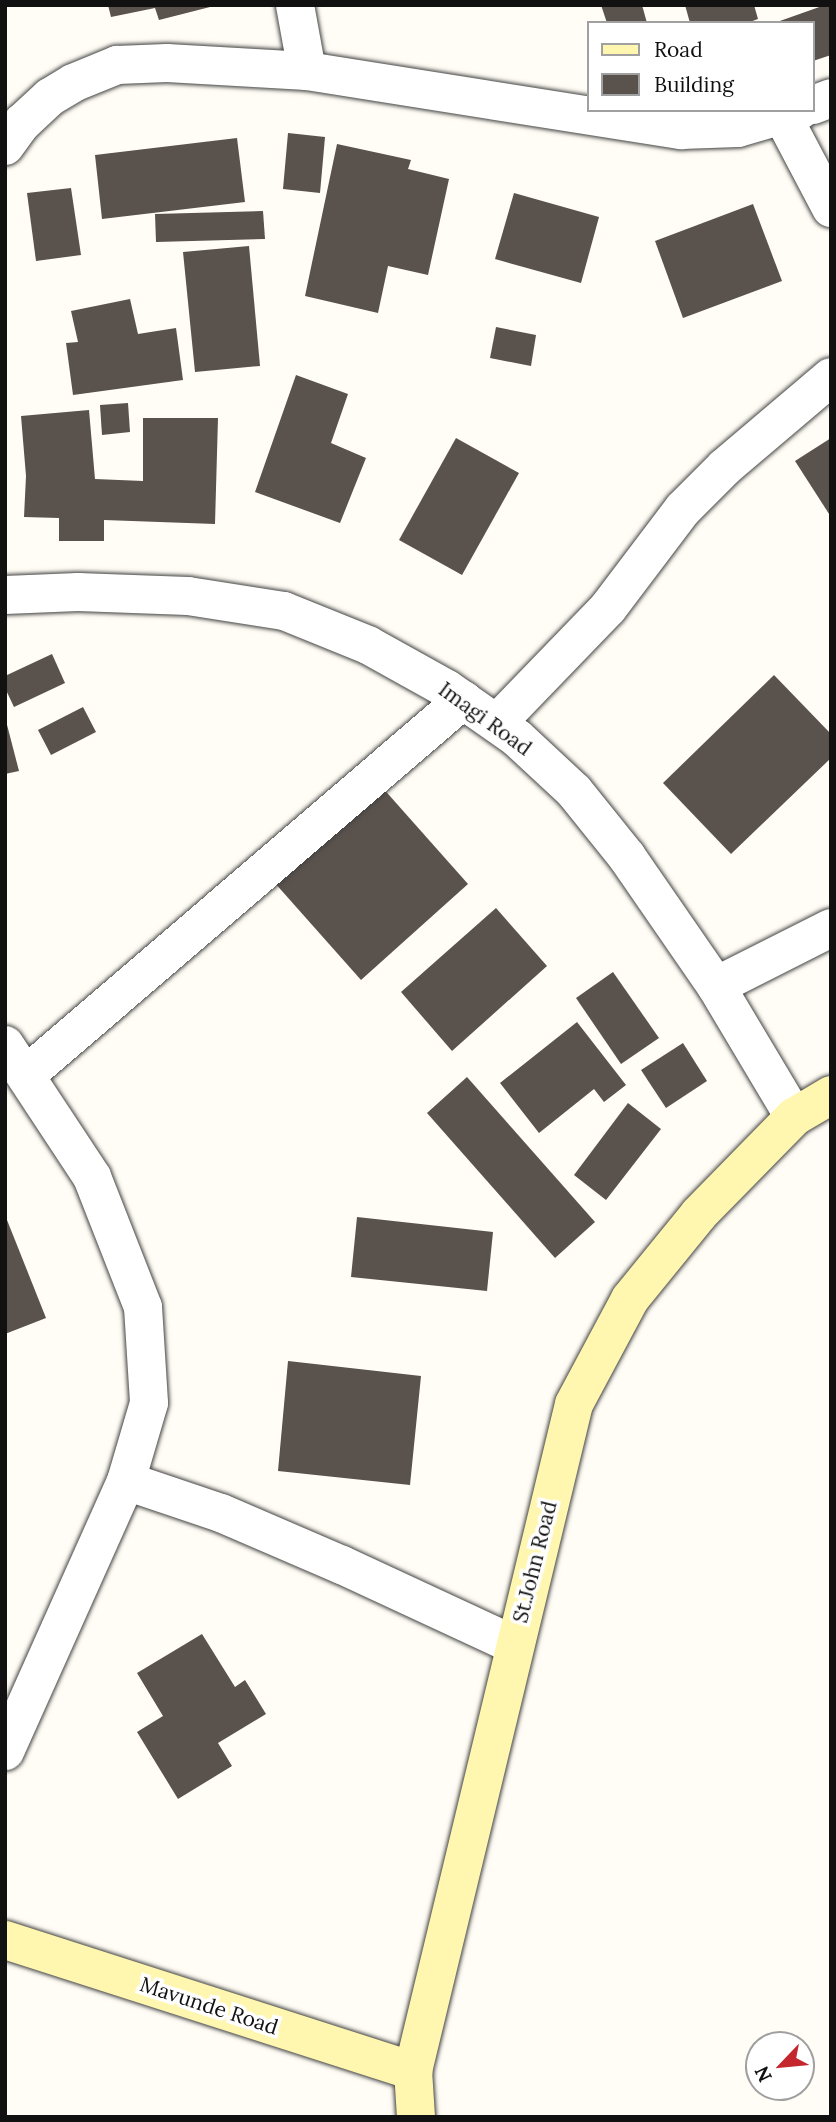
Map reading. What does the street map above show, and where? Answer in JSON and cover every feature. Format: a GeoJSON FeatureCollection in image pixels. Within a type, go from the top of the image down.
{"type":"FeatureCollection","features":[{"type":"Feature","properties":{"kind":"street"},"geometry":{"type":"LineString","coordinates":[[295,5],[307,71]]}},
{"type":"Feature","properties":{"kind":"street"},"geometry":{"type":"LineString","coordinates":[[5,146],[22,123],[50,97],[73,83],[117,65],[167,63],[307,71],[681,130],[738,128],[795,112]]}},
{"type":"Feature","properties":{"kind":"street"},"geometry":{"type":"LineString","coordinates":[[799,112],[831,208]]}},
{"type":"Feature","properties":{"kind":"street"},"geometry":{"type":"LineString","coordinates":[[497,723],[608,608],[683,509],[724,467],[831,377]]}},
{"type":"Feature","properties":{"kind":"street","name":"Imagi Road"},"geometry":{"type":"LineString","coordinates":[[5,595],[78,592],[188,596],[284,611],[368,645],[463,700],[497,723],[574,791],[627,857],[716,986],[794,1117]]}},
{"type":"Feature","properties":{"kind":"street"},"geometry":{"type":"LineString","coordinates":[[5,1751],[126,1481],[149,1403],[144,1307],[92,1177],[16,1060],[463,700]]}},
{"type":"Feature","properties":{"kind":"street"},"geometry":{"type":"LineString","coordinates":[[716,986],[831,928]]}},
{"type":"Feature","properties":{"kind":"street","name":"St.John Road"},"geometry":{"type":"LineString","coordinates":[[416,2117],[413,2071],[574,1404],[630,1299],[699,1213],[794,1117],[831,1095]]}},
{"type":"Feature","properties":{"kind":"street"},"geometry":{"type":"LineString","coordinates":[[126,1481],[221,1513],[342,1564],[514,1645]]}},
{"type":"Feature","properties":{"kind":"street","name":"Mavunde Road"},"geometry":{"type":"LineString","coordinates":[[5,1940],[413,2071]]}},
{"type":"Feature","properties":{"kind":"building"},"geometry":{"type":"Polygon","coordinates":[[[108,5],[214,6],[159,20],[155,8],[111,17],[108,5]]]}},
{"type":"Feature","properties":{"kind":"building"},"geometry":{"type":"Polygon","coordinates":[[[601,5],[642,5],[646,21],[606,21],[601,5]]]}},
{"type":"Feature","properties":{"kind":"building"},"geometry":{"type":"Polygon","coordinates":[[[685,5],[754,5],[758,19],[752,21],[689,21],[685,5]]]}},
{"type":"Feature","properties":{"kind":"building"},"geometry":{"type":"Polygon","coordinates":[[[831,5],[831,55],[815,60],[815,21],[780,21],[831,5]]]}},
{"type":"Feature","properties":{"kind":"building"},"geometry":{"type":"Polygon","coordinates":[[[288,133],[325,137],[320,193],[283,189],[288,133]]]}},
{"type":"Feature","properties":{"kind":"building"},"geometry":{"type":"Polygon","coordinates":[[[237,138],[245,202],[102,219],[95,155],[237,138]]]}},
{"type":"Feature","properties":{"kind":"building"},"geometry":{"type":"Polygon","coordinates":[[[337,144],[411,160],[408,169],[449,179],[428,275],[388,266],[378,313],[305,296],[337,144]]]}},
{"type":"Feature","properties":{"kind":"building"},"geometry":{"type":"Polygon","coordinates":[[[71,188],[81,255],[36,261],[27,193],[71,188]]]}},
{"type":"Feature","properties":{"kind":"building"},"geometry":{"type":"Polygon","coordinates":[[[514,193],[599,217],[581,283],[495,259],[514,193]]]}},
{"type":"Feature","properties":{"kind":"building"},"geometry":{"type":"Polygon","coordinates":[[[753,204],[782,281],[683,318],[655,241],[753,204]]]}},
{"type":"Feature","properties":{"kind":"building"},"geometry":{"type":"Polygon","coordinates":[[[263,211],[265,239],[156,242],[155,214],[263,211]]]}},
{"type":"Feature","properties":{"kind":"building"},"geometry":{"type":"Polygon","coordinates":[[[249,246],[260,366],[195,372],[183,252],[249,246]]]}},
{"type":"Feature","properties":{"kind":"building"},"geometry":{"type":"Polygon","coordinates":[[[130,299],[138,334],[176,328],[183,380],[73,395],[66,343],[78,342],[71,311],[130,299]]]}},
{"type":"Feature","properties":{"kind":"building"},"geometry":{"type":"Polygon","coordinates":[[[496,327],[536,335],[531,366],[490,358],[496,327]]]}},
{"type":"Feature","properties":{"kind":"building"},"geometry":{"type":"Polygon","coordinates":[[[296,375],[348,394],[331,443],[366,458],[340,523],[255,492],[296,375]]]}},
{"type":"Feature","properties":{"kind":"building"},"geometry":{"type":"Polygon","coordinates":[[[128,403],[130,432],[102,435],[100,405],[128,403]]]}},
{"type":"Feature","properties":{"kind":"building"},"geometry":{"type":"Polygon","coordinates":[[[89,410],[95,479],[143,481],[143,418],[218,418],[215,524],[104,520],[104,541],[59,541],[59,518],[24,517],[26,476],[21,416],[89,410]]]}},
{"type":"Feature","properties":{"kind":"building"},"geometry":{"type":"Polygon","coordinates":[[[456,438],[519,473],[462,575],[399,540],[456,438]]]}},
{"type":"Feature","properties":{"kind":"building"},"geometry":{"type":"Polygon","coordinates":[[[831,438],[831,517],[795,461],[831,438]]]}},
{"type":"Feature","properties":{"kind":"building"},"geometry":{"type":"Polygon","coordinates":[[[52,654],[65,683],[14,707],[5,688],[5,676],[52,654]]]}},
{"type":"Feature","properties":{"kind":"building"},"geometry":{"type":"Polygon","coordinates":[[[774,675],[831,734],[831,758],[731,854],[663,783],[774,675]]]}},
{"type":"Feature","properties":{"kind":"building"},"geometry":{"type":"Polygon","coordinates":[[[83,707],[96,732],[51,755],[38,730],[83,707]]]}},
{"type":"Feature","properties":{"kind":"building"},"geometry":{"type":"Polygon","coordinates":[[[5,717],[19,771],[5,774],[5,717]]]}},
{"type":"Feature","properties":{"kind":"building"},"geometry":{"type":"Polygon","coordinates":[[[373,777],[468,884],[361,980],[266,873],[373,777]]]}},
{"type":"Feature","properties":{"kind":"building"},"geometry":{"type":"Polygon","coordinates":[[[496,908],[547,966],[452,1051],[401,992],[496,908]]]}},
{"type":"Feature","properties":{"kind":"building"},"geometry":{"type":"Polygon","coordinates":[[[613,972],[659,1038],[621,1064],[576,998],[613,972]]]}},
{"type":"Feature","properties":{"kind":"building"},"geometry":{"type":"Polygon","coordinates":[[[577,1022],[626,1085],[604,1102],[594,1089],[539,1133],[500,1083],[577,1022]]]}},
{"type":"Feature","properties":{"kind":"building"},"geometry":{"type":"Polygon","coordinates":[[[683,1043],[707,1081],[666,1108],[641,1070],[683,1043]]]}},
{"type":"Feature","properties":{"kind":"building"},"geometry":{"type":"Polygon","coordinates":[[[467,1077],[595,1222],[555,1258],[427,1113],[467,1077]]]}},
{"type":"Feature","properties":{"kind":"building"},"geometry":{"type":"Polygon","coordinates":[[[628,1103],[661,1129],[606,1200],[574,1175],[628,1103]]]}},
{"type":"Feature","properties":{"kind":"building"},"geometry":{"type":"Polygon","coordinates":[[[5,1215],[46,1318],[5,1334],[5,1215]]]}},
{"type":"Feature","properties":{"kind":"building"},"geometry":{"type":"Polygon","coordinates":[[[357,1217],[493,1232],[487,1291],[351,1277],[357,1217]]]}},
{"type":"Feature","properties":{"kind":"building"},"geometry":{"type":"Polygon","coordinates":[[[288,1361],[421,1376],[410,1485],[278,1471],[288,1361]]]}},
{"type":"Feature","properties":{"kind":"building"},"geometry":{"type":"Polygon","coordinates":[[[202,1634],[235,1687],[245,1680],[266,1714],[218,1743],[232,1766],[178,1799],[137,1732],[163,1716],[137,1673],[202,1634]]]}}]}
